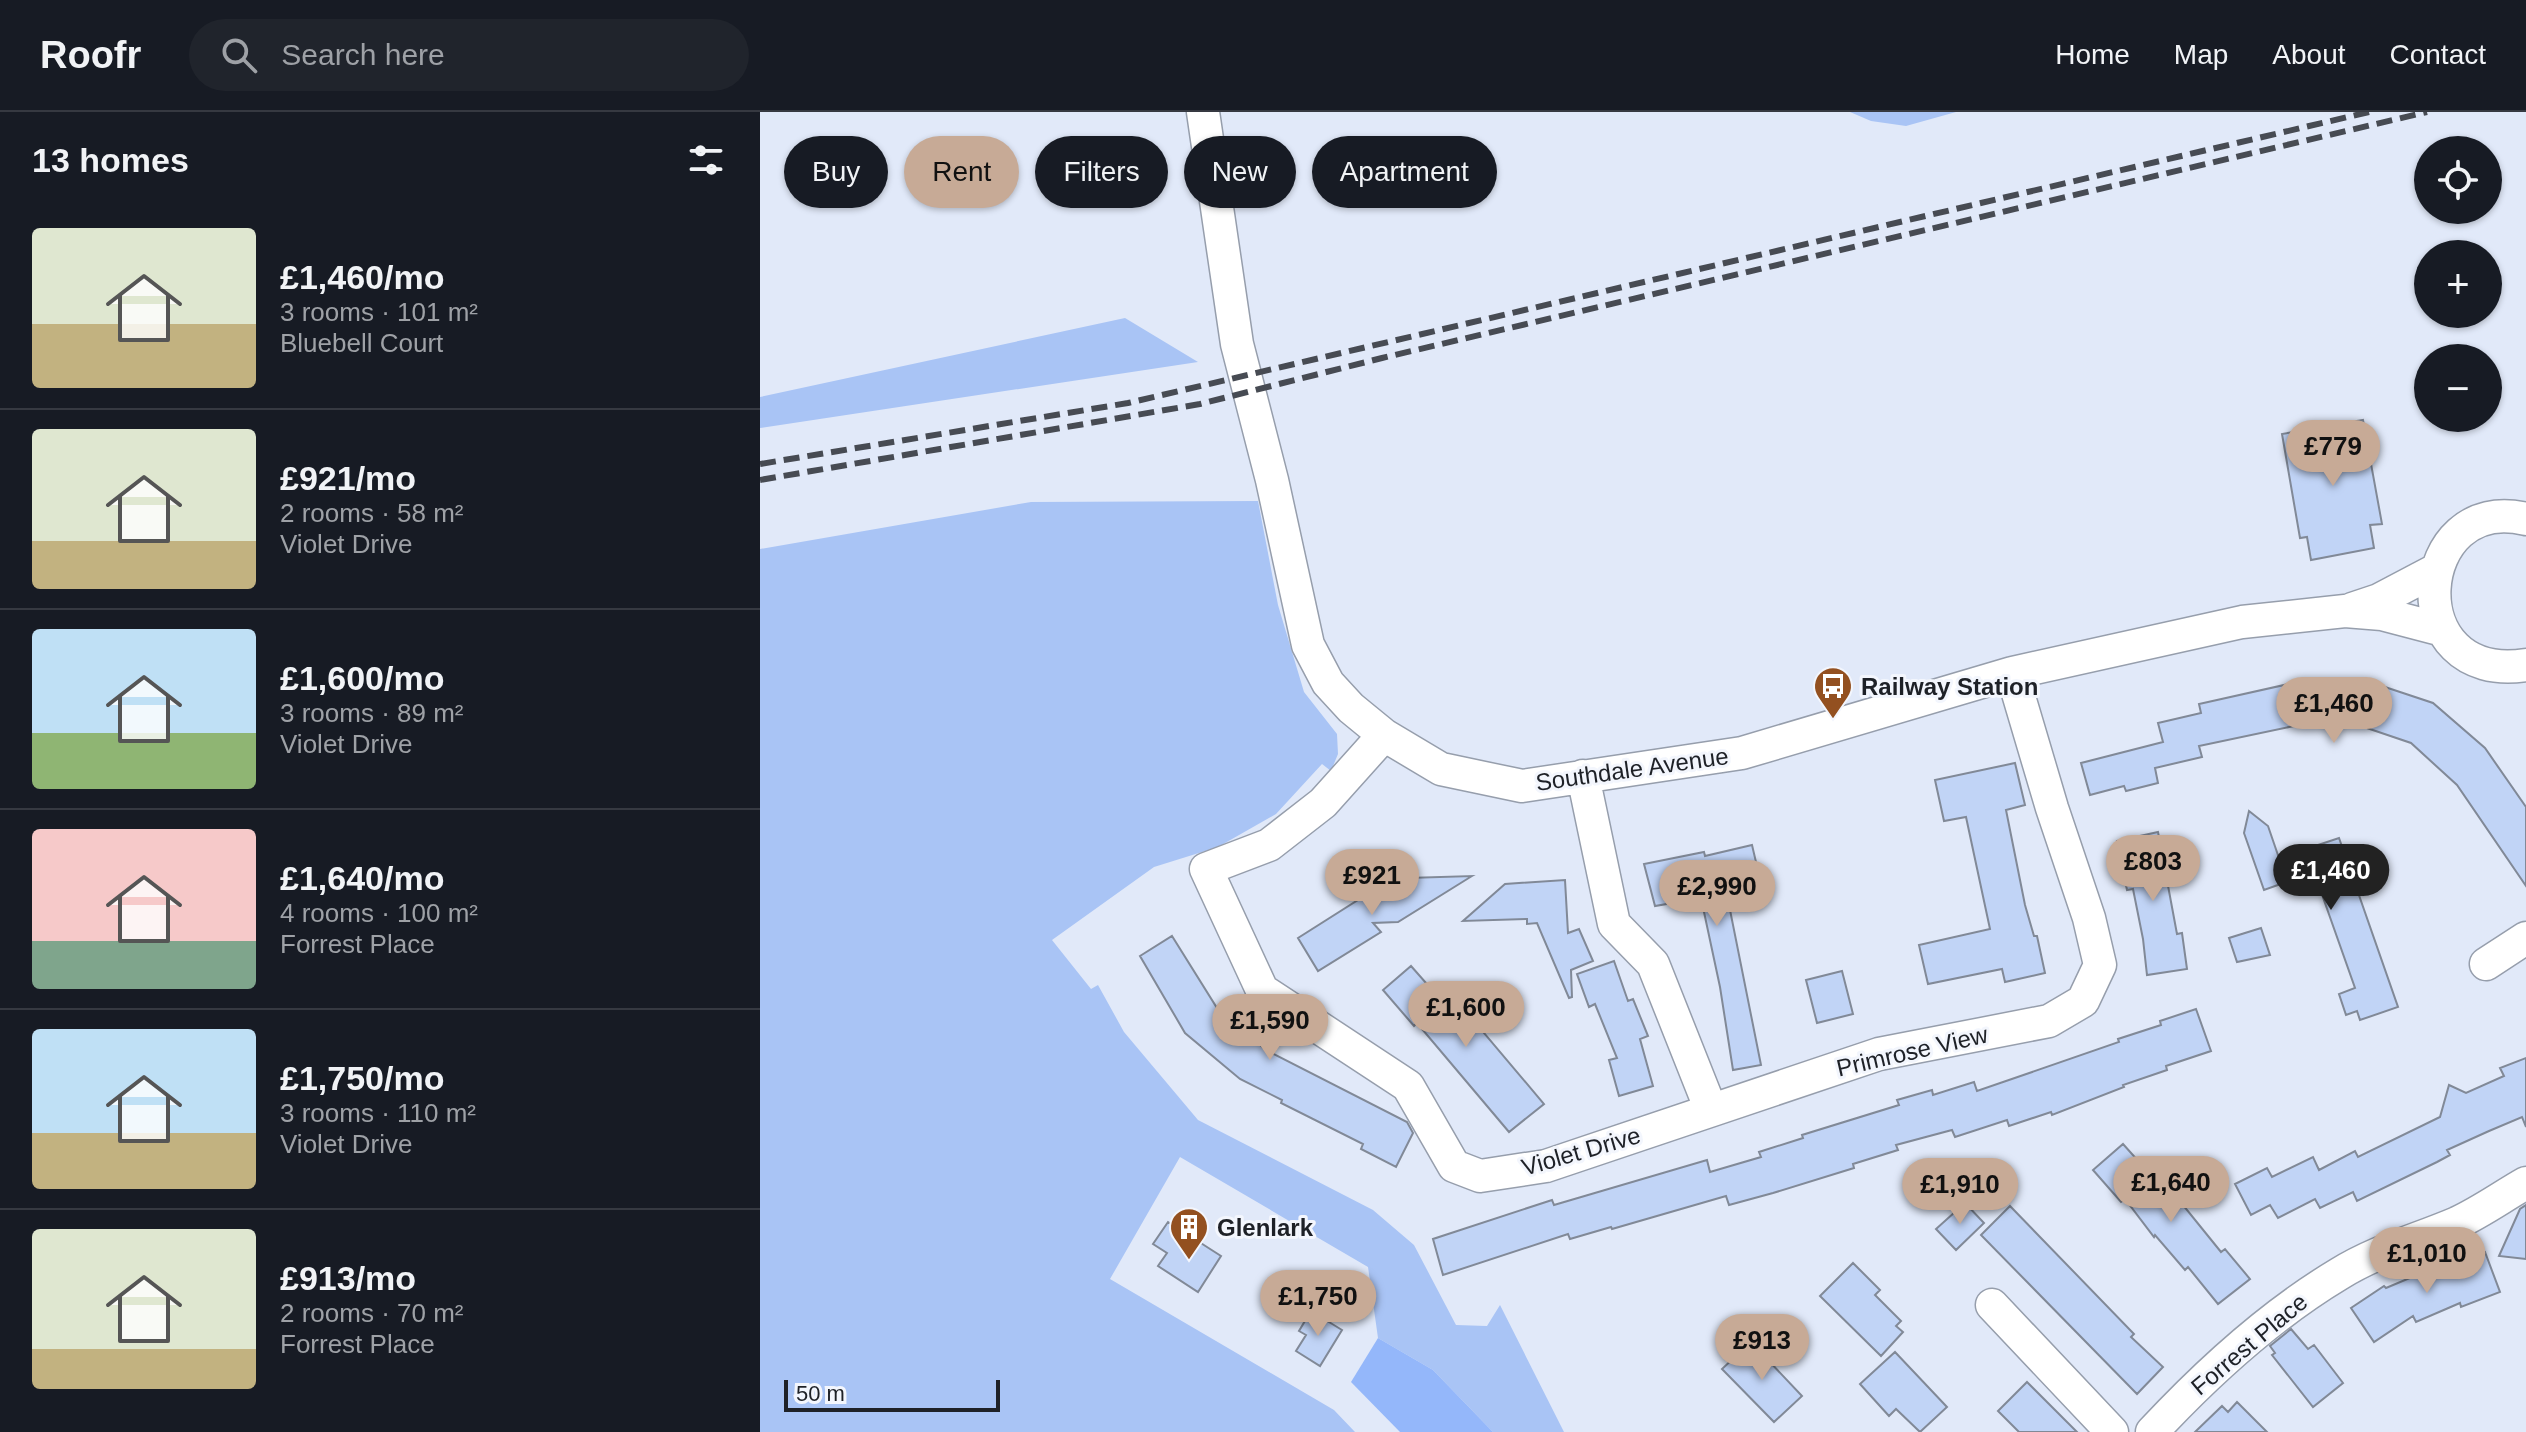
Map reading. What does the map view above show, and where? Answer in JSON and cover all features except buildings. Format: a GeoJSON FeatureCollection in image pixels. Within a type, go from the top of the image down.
{"type":"FeatureCollection","features":[{"type":"Feature","properties":{"kind":"street","name":"Southdale Avenue"},"geometry":{"type":"LineString","coordinates":[[1203,112],[1237,344],[1272,480],[1308,645],[1328,683],[1351,708],[1384,735],[1441,769],[1522,786],[1742,753],[2012,673],[2199,630],[2345,611],[2379,600],[2436,570]]}},
{"type":"Feature","properties":{"kind":"street"},"geometry":{"type":"LineString","coordinates":[[2521,672],[2472,658],[2455,646],[2443,630],[2434,601],[2436,570],[2446,549],[2462,532],[2479,522],[2498,517],[2526,519]]}},
{"type":"Feature","properties":{"kind":"street","name":"Southdale Avenue"},"geometry":{"type":"LineString","coordinates":[[2345,611],[2382,614],[2443,630]]}},
{"type":"Feature","properties":{"kind":"street","name":"Primrose View"},"geometry":{"type":"LineString","coordinates":[[1711,1110],[1879,1054],[2049,1021],[2083,1001],[2100,965],[2089,918],[2012,673]]}},
{"type":"Feature","properties":{"kind":"street","name":"Violet Drive"},"geometry":{"type":"LineString","coordinates":[[1384,735],[1323,803],[1269,845],[1206,869],[1262,990],[1408,1086],[1454,1166],[1480,1176],[1546,1166],[1711,1110]]}},
{"type":"Feature","properties":{"kind":"street"},"geometry":{"type":"LineString","coordinates":[[1583,776],[1614,924],[1653,964],[1711,1110]]}},
{"type":"Feature","properties":{"kind":"street"},"geometry":{"type":"LineString","coordinates":[[2486,964],[2526,938]]}},
{"type":"Feature","properties":{"kind":"street","name":"Forrest Place"},"geometry":{"type":"LineString","coordinates":[[2152,1432],[2195,1386],[2293,1304],[2328,1280],[2378,1253],[2459,1222],[2526,1183]]}},
{"type":"Feature","properties":{"kind":"street"},"geometry":{"type":"LineString","coordinates":[[1992,1305],[2112,1432]]}},
{"type":"Feature","properties":{"kind":"shaded area"},"geometry":{"type":"Polygon","coordinates":[[[1850,112],[1956,112],[1906,126],[1871,121],[1850,112]]]}},
{"type":"Feature","properties":{"kind":"shaded area"},"geometry":{"type":"Polygon","coordinates":[[[1125,318],[1198,362],[760,428],[760,397],[1125,318]]]}},
{"type":"Feature","properties":{"kind":"shaded area"},"geometry":{"type":"Polygon","coordinates":[[[1258,501],[1278,605],[1304,692],[1337,734],[1338,754],[1331,771],[1322,764],[1276,814],[1218,847],[1154,867],[1052,940],[1091,989],[1098,985],[1124,1032],[1198,1120],[1373,1210],[1414,1245],[1456,1325],[1487,1326],[1500,1305],[1564,1432],[1493,1432],[1433,1370],[1378,1338],[1368,1267],[1180,1157],[1110,1279],[1334,1410],[1355,1432],[760,1432],[760,549],[1031,502],[1258,501]]]}},
{"type":"Feature","properties":{"kind":"shaded area"},"geometry":{"type":"Polygon","coordinates":[[[1378,1338],[1433,1370],[1493,1432],[1400,1432],[1351,1382],[1378,1338]]]}},
{"type":"Feature","properties":{"kind":"railway"},"geometry":{"type":"LineString","coordinates":[[760,464],[1128,403],[2369,112]]}},
{"type":"Feature","properties":{"kind":"railway"},"geometry":{"type":"LineString","coordinates":[[760,480],[1200,404],[1382,358],[2427,112]]}},
{"type":"Feature","properties":{"kind":"place","name":"Railway Station"},"geometry":{"type":"Point","coordinates":[1833,720]}},
{"type":"Feature","properties":{"kind":"place","name":"Glenlark"},"geometry":{"type":"Point","coordinates":[1189,1261]}}]}
